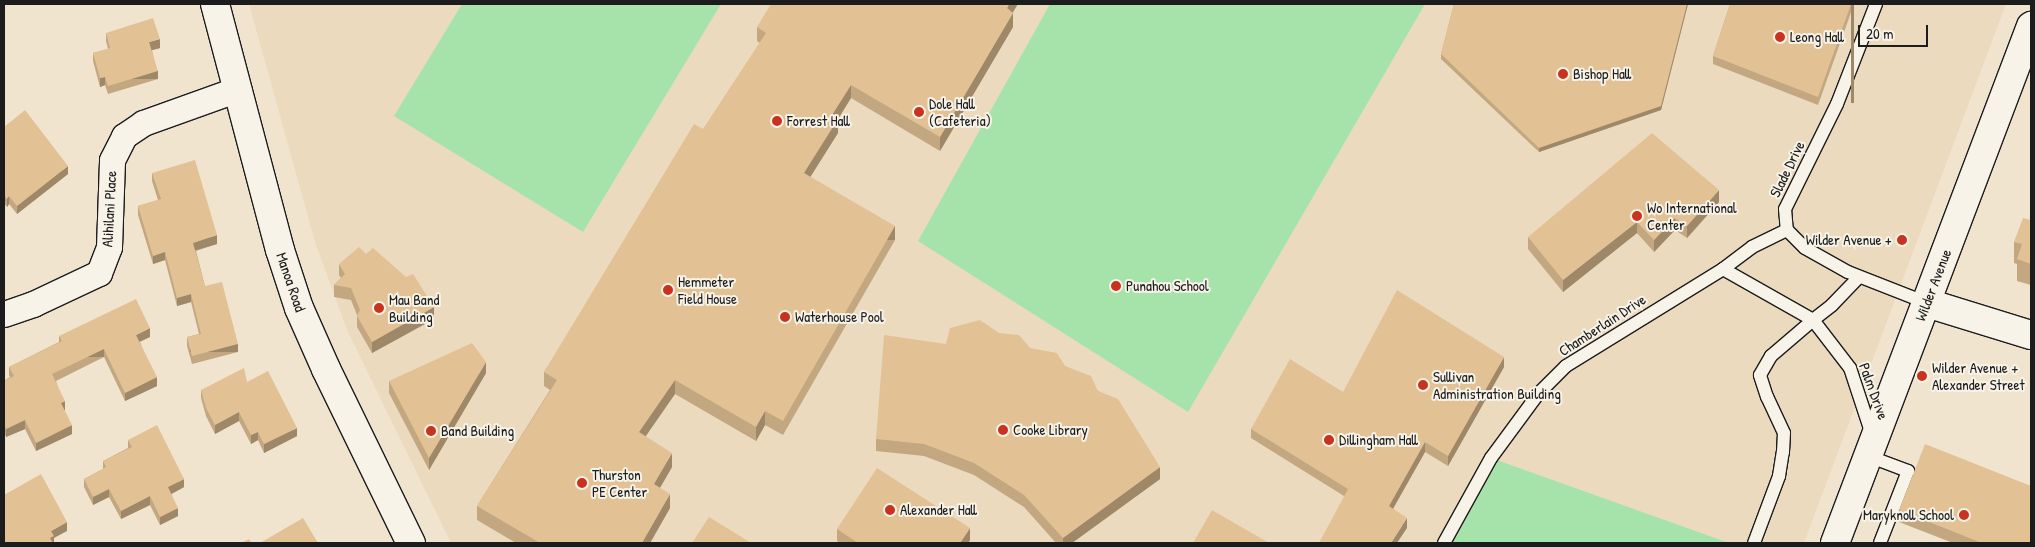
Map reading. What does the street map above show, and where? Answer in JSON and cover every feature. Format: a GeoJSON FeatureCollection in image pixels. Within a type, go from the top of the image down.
{"type":"FeatureCollection","features":[{"type":"Feature","properties":{"kind":"street","name":"Manoa Road"},"geometry":{"type":"LineString","coordinates":[[215,4],[280,250],[299,308],[326,369],[411,543]]}},
{"type":"Feature","properties":{"kind":"street","name":"Wilder Avenue"},"geometry":{"type":"LineString","coordinates":[[1835,543],[2031,26]]}},
{"type":"Feature","properties":{"kind":"street","name":"Alihilani Place"},"geometry":{"type":"LineString","coordinates":[[4,314],[33,304],[99,273],[110,247],[112,160],[124,136],[143,122],[238,89]]}},
{"type":"Feature","properties":{"kind":"street"},"geometry":{"type":"LineString","coordinates":[[1927,303],[2031,334]]}},
{"type":"Feature","properties":{"kind":"lane","name":"Slade Drive"},"geometry":{"type":"LineString","coordinates":[[1787,230],[1786,209],[1837,104],[1876,4]]}},
{"type":"Feature","properties":{"kind":"lane","name":"Chamberlain Drive"},"geometry":{"type":"LineString","coordinates":[[1444,543],[1490,458],[1539,393],[1566,366],[1723,269],[1752,247],[1787,230]]}},
{"type":"Feature","properties":{"kind":"lane"},"geometry":{"type":"LineString","coordinates":[[1787,230],[1805,248],[1859,277],[1927,303]]}},
{"type":"Feature","properties":{"kind":"lane"},"geometry":{"type":"LineString","coordinates":[[1723,269],[1813,320]]}},
{"type":"Feature","properties":{"kind":"lane"},"geometry":{"type":"LineString","coordinates":[[1754,543],[1779,476],[1784,433],[1767,397],[1760,375],[1771,356],[1832,305],[1859,277]]}},
{"type":"Feature","properties":{"kind":"lane","name":"Palm Drive"},"geometry":{"type":"LineString","coordinates":[[1813,320],[1850,368],[1871,448]]}},
{"type":"Feature","properties":{"kind":"lane"},"geometry":{"type":"LineString","coordinates":[[1871,448],[1908,471],[1880,543]]}},
{"type":"Feature","properties":{"kind":"shaded area","name":"Punahou School"},"geometry":{"type":"Polygon","coordinates":[[[249,4],[2006,4],[1804,543],[451,543],[347,330],[315,242],[249,4]]]}},
{"type":"Feature","properties":{"kind":"green space"},"geometry":{"type":"Polygon","coordinates":[[[462,4],[721,4],[583,232],[394,116],[462,4]]]}},
{"type":"Feature","properties":{"kind":"green space"},"geometry":{"type":"Polygon","coordinates":[[[1050,4],[1425,4],[1188,412],[918,241],[1050,4]]]}},
{"type":"Feature","properties":{"kind":"green space"},"geometry":{"type":"Polygon","coordinates":[[[1491,458],[1729,543],[1444,543],[1491,458]]]}},
{"type":"Feature","properties":{"kind":"building"},"geometry":{"type":"Polygon","coordinates":[[[771,4],[1009,4],[1007,8],[1013,13],[940,137],[851,85],[832,115],[838,119],[804,173],[895,226],[783,421],[765,411],[756,427],[675,380],[639,432],[672,453],[654,484],[670,494],[642,543],[540,543],[477,506],[557,380],[544,372],[694,124],[703,129],[766,33],[757,27],[771,4]]]}},
{"type":"Feature","properties":{"kind":"building","name":"Bishop Hall"},"geometry":{"type":"Polygon","coordinates":[[[1454,4],[1687,4],[1661,106],[1539,148],[1441,54],[1454,4]]]}},
{"type":"Feature","properties":{"kind":"building","name":"Leong Hall"},"geometry":{"type":"Polygon","coordinates":[[[1730,4],[1851,4],[1818,97],[1713,56],[1730,4]]]}},
{"type":"Feature","properties":{"kind":"building"},"geometry":{"type":"Polygon","coordinates":[[[153,18],[160,39],[149,42],[158,71],[108,86],[105,77],[100,78],[93,53],[110,48],[106,33],[153,18]]]}},
{"type":"Feature","properties":{"kind":"building"},"geometry":{"type":"Polygon","coordinates":[[[25,110],[68,166],[17,206],[9,196],[7,199],[4,195],[4,127],[25,110]]]}},
{"type":"Feature","properties":{"kind":"building","name":"Wo International Center"},"geometry":{"type":"Polygon","coordinates":[[[1652,133],[1719,190],[1687,226],[1675,218],[1654,240],[1637,222],[1563,280],[1528,237],[1652,133]]]}},
{"type":"Feature","properties":{"kind":"building"},"geometry":{"type":"Polygon","coordinates":[[[195,160],[217,235],[193,243],[205,286],[222,282],[238,344],[192,356],[187,337],[201,334],[191,294],[177,298],[165,252],[153,256],[138,206],[161,199],[152,173],[195,160]]]}},
{"type":"Feature","properties":{"kind":"building"},"geometry":{"type":"Polygon","coordinates":[[[2023,218],[2031,220],[2031,264],[2017,259],[2022,244],[2014,242],[2023,218]]]}},
{"type":"Feature","properties":{"kind":"building","name":"Mau Band Building"},"geometry":{"type":"Polygon","coordinates":[[[359,247],[366,254],[373,248],[406,277],[413,274],[434,307],[372,342],[357,316],[360,310],[351,288],[334,285],[345,274],[339,264],[359,247]]]}},
{"type":"Feature","properties":{"kind":"building"},"geometry":{"type":"Polygon","coordinates":[[[1397,290],[1504,357],[1448,456],[1425,442],[1389,506],[1407,518],[1391,543],[1319,543],[1348,489],[1251,429],[1290,359],[1343,392],[1397,290]]]}},
{"type":"Feature","properties":{"kind":"building"},"geometry":{"type":"Polygon","coordinates":[[[136,299],[150,328],[136,335],[157,377],[125,393],[104,349],[52,374],[65,401],[61,403],[72,425],[36,443],[25,420],[6,429],[4,424],[4,381],[14,376],[9,367],[62,341],[59,336],[136,299]]]}},
{"type":"Feature","properties":{"kind":"building","name":"Cooke Library"},"geometry":{"type":"Polygon","coordinates":[[[980,320],[999,333],[1019,335],[1030,348],[1057,353],[1065,366],[1091,376],[1098,391],[1118,399],[1160,467],[1063,538],[1024,495],[974,463],[924,444],[876,439],[884,335],[946,344],[950,328],[980,320]]]}},
{"type":"Feature","properties":{"kind":"building","name":"Band Building"},"geometry":{"type":"Polygon","coordinates":[[[472,343],[486,362],[429,458],[389,381],[472,343]]]}},
{"type":"Feature","properties":{"kind":"building"},"geometry":{"type":"Polygon","coordinates":[[[244,368],[247,382],[268,371],[297,428],[264,444],[258,432],[251,435],[239,412],[215,425],[206,408],[201,390],[244,368]]]}},
{"type":"Feature","properties":{"kind":"building"},"geometry":{"type":"Polygon","coordinates":[[[157,425],[184,479],[168,487],[178,508],[160,517],[150,496],[121,511],[109,489],[93,497],[84,479],[106,467],[103,461],[132,447],[128,440],[157,425]]]}},
{"type":"Feature","properties":{"kind":"building","name":"Maryknoll School"},"geometry":{"type":"Polygon","coordinates":[[[1925,444],[2031,486],[2031,543],[1982,543],[1899,510],[1925,444]]]}},
{"type":"Feature","properties":{"kind":"building","name":"Alexander Hall"},"geometry":{"type":"Polygon","coordinates":[[[877,468],[970,528],[960,543],[858,543],[837,529],[877,468]]]}},
{"type":"Feature","properties":{"kind":"building"},"geometry":{"type":"Polygon","coordinates":[[[41,474],[67,522],[51,531],[54,536],[50,538],[53,543],[4,543],[4,495],[41,474]]]}},
{"type":"Feature","properties":{"kind":"building"},"geometry":{"type":"Polygon","coordinates":[[[1212,510],[1269,543],[1193,543],[1212,510]]]}},
{"type":"Feature","properties":{"kind":"building"},"geometry":{"type":"Polygon","coordinates":[[[709,517],[751,543],[692,543],[709,517]]]}},
{"type":"Feature","properties":{"kind":"building"},"geometry":{"type":"Polygon","coordinates":[[[303,518],[318,543],[260,543],[303,518]]]}},
{"type":"Feature","properties":{"kind":"building"},"geometry":{"type":"Polygon","coordinates":[[[249,539],[252,543],[241,543],[249,539]]]}},
{"type":"Feature","properties":{"kind":"place","name":"Leong Hall"},"geometry":{"type":"Point","coordinates":[1780,37]}},
{"type":"Feature","properties":{"kind":"place","name":"Bishop Hall"},"geometry":{"type":"Point","coordinates":[1563,74]}},
{"type":"Feature","properties":{"kind":"place","name":"Dole Hall (Cafeteria)"},"geometry":{"type":"Point","coordinates":[919,112]}},
{"type":"Feature","properties":{"kind":"place","name":"Forrest Hall"},"geometry":{"type":"Point","coordinates":[777,121]}},
{"type":"Feature","properties":{"kind":"place","name":"Wo International Center"},"geometry":{"type":"Point","coordinates":[1637,216]}},
{"type":"Feature","properties":{"kind":"place","name":"Wilder Avenue +"},"geometry":{"type":"Point","coordinates":[1902,240]}},
{"type":"Feature","properties":{"kind":"place","name":"Punahou School"},"geometry":{"type":"Point","coordinates":[1116,286]}},
{"type":"Feature","properties":{"kind":"place","name":"Hemmeter Field House"},"geometry":{"type":"Point","coordinates":[668,290]}},
{"type":"Feature","properties":{"kind":"place","name":"Mau Band Building"},"geometry":{"type":"Point","coordinates":[379,308]}},
{"type":"Feature","properties":{"kind":"place","name":"Waterhouse Pool"},"geometry":{"type":"Point","coordinates":[785,317]}},
{"type":"Feature","properties":{"kind":"place","name":"Wilder Avenue + Alexander Street"},"geometry":{"type":"Point","coordinates":[1922,376]}},
{"type":"Feature","properties":{"kind":"place","name":"Sullivan Administration Building"},"geometry":{"type":"Point","coordinates":[1423,385]}},
{"type":"Feature","properties":{"kind":"place","name":"Cooke Library"},"geometry":{"type":"Point","coordinates":[1003,430]}},
{"type":"Feature","properties":{"kind":"place","name":"Band Building"},"geometry":{"type":"Point","coordinates":[431,431]}},
{"type":"Feature","properties":{"kind":"place","name":"Dillingham Hall"},"geometry":{"type":"Point","coordinates":[1329,440]}},
{"type":"Feature","properties":{"kind":"place","name":"Thurston PE Center"},"geometry":{"type":"Point","coordinates":[582,483]}},
{"type":"Feature","properties":{"kind":"place","name":"Alexander Hall"},"geometry":{"type":"Point","coordinates":[890,510]}},
{"type":"Feature","properties":{"kind":"place","name":"Maryknoll School"},"geometry":{"type":"Point","coordinates":[1964,515]}}]}
